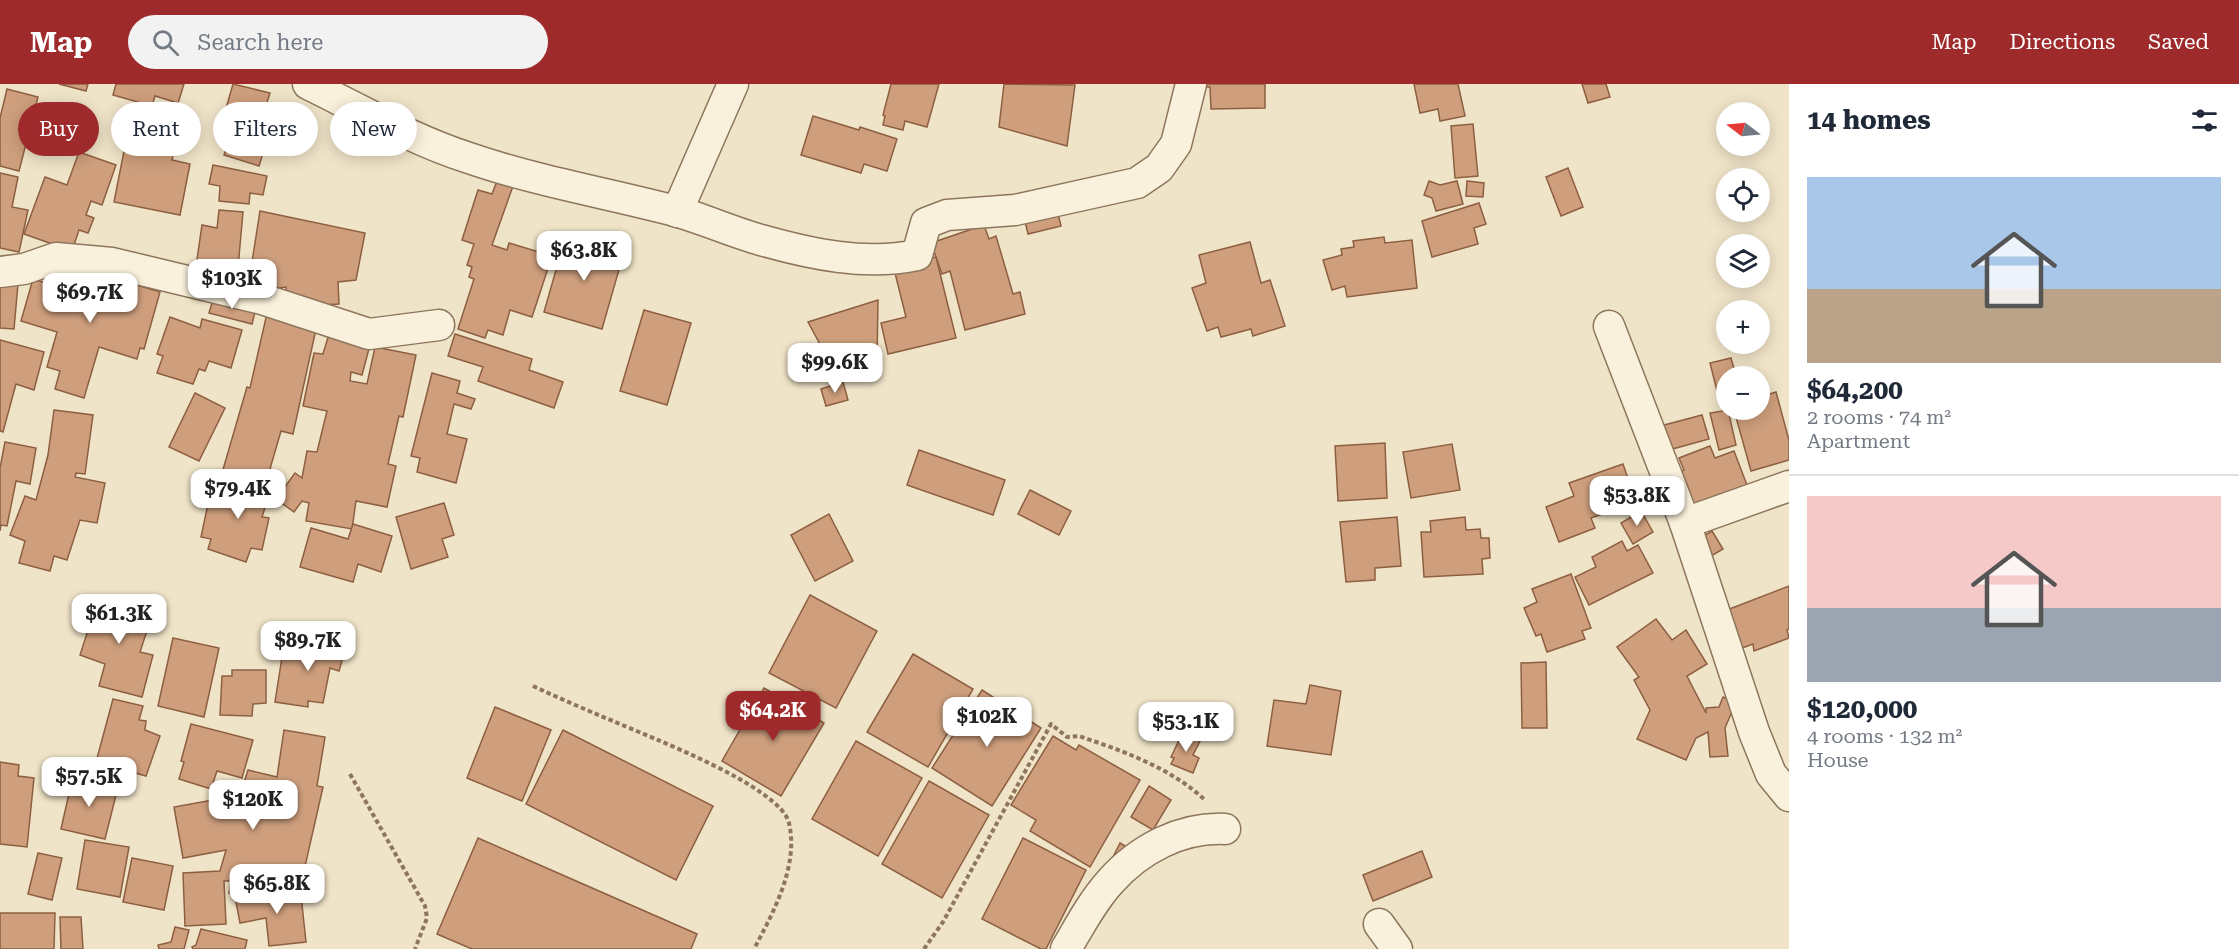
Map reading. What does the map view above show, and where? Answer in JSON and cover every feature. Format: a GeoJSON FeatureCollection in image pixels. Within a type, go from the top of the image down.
{"type":"FeatureCollection","features":[{"type":"Feature","properties":{"kind":"street"},"geometry":{"type":"LineString","coordinates":[[308,84],[396,128],[468,158],[560,184],[677,212],[762,240],[842,258],[897,259],[917,255],[926,223],[947,215],[1015,210],[1137,183],[1160,168],[1176,144],[1191,84]]}},
{"type":"Feature","properties":{"kind":"street"},"geometry":{"type":"LineString","coordinates":[[677,212],[733,84]]}},
{"type":"Feature","properties":{"kind":"street"},"geometry":{"type":"LineString","coordinates":[[0,272],[24,268],[56,258],[112,263],[262,299],[369,334],[439,325]]}},
{"type":"Feature","properties":{"kind":"street"},"geometry":{"type":"LineString","coordinates":[[1609,326],[1685,523],[1754,732],[1771,774],[1789,796]]}},
{"type":"Feature","properties":{"kind":"street"},"geometry":{"type":"LineString","coordinates":[[1685,523],[1789,486]]}},
{"type":"Feature","properties":{"kind":"street"},"geometry":{"type":"LineString","coordinates":[[1066,949],[1109,882],[1141,854],[1177,836],[1204,828],[1225,830]]}},
{"type":"Feature","properties":{"kind":"street"},"geometry":{"type":"LineString","coordinates":[[1379,924],[1397,949]]}},
{"type":"Feature","properties":{"kind":"path"},"geometry":{"type":"LineString","coordinates":[[533,686],[715,765],[767,796],[788,821],[791,849],[784,883],[754,949]]}},
{"type":"Feature","properties":{"kind":"path"},"geometry":{"type":"LineString","coordinates":[[924,949],[943,922],[1051,724],[1066,737],[1079,736],[1102,744],[1169,774],[1193,789],[1213,808],[1225,830]]}},
{"type":"Feature","properties":{"kind":"path"},"geometry":{"type":"LineString","coordinates":[[351,774],[425,906],[425,924],[415,949]]}},
{"type":"Feature","properties":{"kind":"building"},"geometry":{"type":"Polygon","coordinates":[[[59,84],[88,84],[86,91],[59,84]]]}},
{"type":"Feature","properties":{"kind":"building"},"geometry":{"type":"Polygon","coordinates":[[[116,84],[184,84],[178,102],[155,96],[153,102],[138,102],[113,95],[116,84]]]}},
{"type":"Feature","properties":{"kind":"building"},"geometry":{"type":"Polygon","coordinates":[[[233,84],[270,93],[267,102],[228,102],[233,84]]]}},
{"type":"Feature","properties":{"kind":"building"},"geometry":{"type":"Polygon","coordinates":[[[891,84],[939,84],[927,127],[905,121],[903,130],[883,125],[885,116],[883,115],[891,84]]]}},
{"type":"Feature","properties":{"kind":"building"},"geometry":{"type":"Polygon","coordinates":[[[1004,84],[1075,85],[1067,146],[999,127],[1004,84]]]}},
{"type":"Feature","properties":{"kind":"building"},"geometry":{"type":"Polygon","coordinates":[[[1202,84],[1265,84],[1265,108],[1211,109],[1210,87],[1202,87],[1202,84]]]}},
{"type":"Feature","properties":{"kind":"building"},"geometry":{"type":"Polygon","coordinates":[[[1414,84],[1458,84],[1465,116],[1440,121],[1438,109],[1420,113],[1414,84]]]}},
{"type":"Feature","properties":{"kind":"building"},"geometry":{"type":"Polygon","coordinates":[[[1582,84],[1606,84],[1610,97],[1588,103],[1582,84]]]}},
{"type":"Feature","properties":{"kind":"building"},"geometry":{"type":"Polygon","coordinates":[[[7,89],[38,97],[37,102],[18,102],[18,156],[23,156],[19,171],[0,166],[0,118],[7,89]]]}},
{"type":"Feature","properties":{"kind":"building"},"geometry":{"type":"Polygon","coordinates":[[[813,116],[859,130],[860,127],[897,139],[887,171],[864,164],[861,173],[801,155],[813,116]]]}},
{"type":"Feature","properties":{"kind":"building"},"geometry":{"type":"Polygon","coordinates":[[[1473,124],[1478,176],[1455,178],[1451,126],[1473,124]]]}},
{"type":"Feature","properties":{"kind":"building"},"geometry":{"type":"Polygon","coordinates":[[[78,156],[90,156],[116,165],[102,205],[91,201],[86,215],[94,218],[88,233],[79,230],[72,251],[24,234],[45,177],[67,185],[78,156]]]}},
{"type":"Feature","properties":{"kind":"building"},"geometry":{"type":"Polygon","coordinates":[[[123,156],[173,156],[172,160],[190,164],[180,215],[114,202],[123,156]]]}},
{"type":"Feature","properties":{"kind":"building"},"geometry":{"type":"Polygon","coordinates":[[[227,156],[262,156],[259,166],[227,156]]]}},
{"type":"Feature","properties":{"kind":"building"},"geometry":{"type":"Polygon","coordinates":[[[213,165],[267,176],[263,195],[250,193],[249,204],[219,201],[220,186],[209,184],[213,165]]]}},
{"type":"Feature","properties":{"kind":"building"},"geometry":{"type":"Polygon","coordinates":[[[1568,168],[1583,207],[1561,216],[1546,177],[1568,168]]]}},
{"type":"Feature","properties":{"kind":"building"},"geometry":{"type":"Polygon","coordinates":[[[0,173],[18,177],[12,207],[28,210],[19,252],[0,248],[0,173]]]}},
{"type":"Feature","properties":{"kind":"building"},"geometry":{"type":"Polygon","coordinates":[[[497,181],[513,186],[492,245],[507,250],[509,243],[552,256],[532,317],[510,310],[503,335],[488,330],[485,338],[458,329],[474,279],[469,277],[472,267],[467,265],[474,244],[462,240],[478,190],[492,194],[497,181]]]}},
{"type":"Feature","properties":{"kind":"building"},"geometry":{"type":"Polygon","coordinates":[[[1429,181],[1440,185],[1457,181],[1463,204],[1436,211],[1432,198],[1424,195],[1429,181]]]}},
{"type":"Feature","properties":{"kind":"building"},"geometry":{"type":"Polygon","coordinates":[[[1467,181],[1484,183],[1483,197],[1466,196],[1467,181]]]}},
{"type":"Feature","properties":{"kind":"building"},"geometry":{"type":"Polygon","coordinates":[[[1479,203],[1486,224],[1474,228],[1478,244],[1432,257],[1422,221],[1479,203]]]}},
{"type":"Feature","properties":{"kind":"building"},"geometry":{"type":"Polygon","coordinates":[[[1056,205],[1061,226],[1028,234],[1023,213],[1056,205]]]}},
{"type":"Feature","properties":{"kind":"building"},"geometry":{"type":"Polygon","coordinates":[[[219,210],[243,212],[238,268],[229,267],[227,285],[194,280],[202,225],[217,228],[219,210]]]}},
{"type":"Feature","properties":{"kind":"building"},"geometry":{"type":"Polygon","coordinates":[[[260,211],[365,233],[356,280],[338,282],[339,304],[287,307],[286,287],[262,290],[259,263],[252,262],[260,211]]]}},
{"type":"Feature","properties":{"kind":"building"},"geometry":{"type":"Polygon","coordinates":[[[984,225],[989,239],[996,236],[1013,294],[1020,292],[1025,314],[965,330],[950,271],[942,274],[931,243],[984,225]]]}},
{"type":"Feature","properties":{"kind":"building"},"geometry":{"type":"Polygon","coordinates":[[[566,235],[624,252],[602,329],[544,312],[566,235]]]}},
{"type":"Feature","properties":{"kind":"building"},"geometry":{"type":"Polygon","coordinates":[[[1384,237],[1385,243],[1412,240],[1417,288],[1347,297],[1345,286],[1332,290],[1323,260],[1342,255],[1341,249],[1354,247],[1353,241],[1384,237]]]}},
{"type":"Feature","properties":{"kind":"building"},"geometry":{"type":"Polygon","coordinates":[[[1250,242],[1261,283],[1270,280],[1285,326],[1253,336],[1251,329],[1221,337],[1218,327],[1207,331],[1192,288],[1206,283],[1199,255],[1250,242]]]}},
{"type":"Feature","properties":{"kind":"building"},"geometry":{"type":"Polygon","coordinates":[[[936,257],[956,338],[888,354],[881,323],[906,317],[894,269],[936,257]]]}},
{"type":"Feature","properties":{"kind":"building"},"geometry":{"type":"Polygon","coordinates":[[[97,273],[160,292],[144,349],[140,348],[137,359],[99,347],[84,398],[55,389],[60,371],[47,367],[57,332],[21,321],[33,279],[69,290],[72,281],[93,287],[97,273]]]}},
{"type":"Feature","properties":{"kind":"building"},"geometry":{"type":"Polygon","coordinates":[[[0,283],[18,284],[14,329],[0,328],[0,283]]]}},
{"type":"Feature","properties":{"kind":"building"},"geometry":{"type":"Polygon","coordinates":[[[214,296],[256,308],[252,324],[209,313],[214,296]]]}},
{"type":"Feature","properties":{"kind":"building"},"geometry":{"type":"Polygon","coordinates":[[[878,300],[877,363],[836,374],[808,322],[878,300]]]}},
{"type":"Feature","properties":{"kind":"building"},"geometry":{"type":"Polygon","coordinates":[[[268,309],[318,320],[293,434],[281,431],[265,486],[222,473],[247,387],[250,388],[268,309]]]}},
{"type":"Feature","properties":{"kind":"building"},"geometry":{"type":"Polygon","coordinates":[[[644,310],[691,323],[667,405],[620,391],[644,310]]]}},
{"type":"Feature","properties":{"kind":"building"},"geometry":{"type":"Polygon","coordinates":[[[170,317],[200,328],[202,319],[242,330],[231,368],[209,361],[205,371],[199,369],[193,384],[157,373],[163,356],[157,354],[170,317]]]}},
{"type":"Feature","properties":{"kind":"building"},"geometry":{"type":"Polygon","coordinates":[[[329,334],[370,345],[362,375],[351,372],[350,381],[367,384],[375,347],[416,355],[403,417],[399,416],[388,464],[396,466],[387,507],[356,501],[352,529],[306,521],[309,503],[302,501],[294,512],[276,499],[295,473],[302,478],[307,451],[317,452],[327,411],[303,406],[314,353],[323,354],[329,334]]]}},
{"type":"Feature","properties":{"kind":"building"},"geometry":{"type":"Polygon","coordinates":[[[455,334],[532,359],[529,370],[563,382],[554,408],[478,381],[483,367],[448,356],[455,334]]]}},
{"type":"Feature","properties":{"kind":"building"},"geometry":{"type":"Polygon","coordinates":[[[0,340],[44,352],[34,390],[16,384],[3,432],[0,431],[0,340]]]}},
{"type":"Feature","properties":{"kind":"building"},"geometry":{"type":"Polygon","coordinates":[[[1731,358],[1733,366],[1716,366],[1716,387],[1710,363],[1731,358]]]}},
{"type":"Feature","properties":{"kind":"building"},"geometry":{"type":"Polygon","coordinates":[[[432,373],[460,381],[457,393],[475,399],[471,409],[454,404],[447,434],[467,439],[456,483],[417,472],[420,458],[411,456],[432,373]]]}},
{"type":"Feature","properties":{"kind":"building"},"geometry":{"type":"Polygon","coordinates":[[[843,382],[848,400],[826,406],[821,389],[843,382]]]}},
{"type":"Feature","properties":{"kind":"building"},"geometry":{"type":"Polygon","coordinates":[[[1776,392],[1789,440],[1789,460],[1751,471],[1737,420],[1770,420],[1770,394],[1776,392]]]}},
{"type":"Feature","properties":{"kind":"building"},"geometry":{"type":"Polygon","coordinates":[[[195,393],[225,408],[199,461],[169,447],[195,393]]]}},
{"type":"Feature","properties":{"kind":"building"},"geometry":{"type":"Polygon","coordinates":[[[54,410],[93,415],[85,474],[76,473],[75,477],[105,483],[97,523],[80,520],[67,560],[54,556],[50,571],[19,563],[25,541],[10,535],[25,496],[36,500],[48,455],[54,410]]]}},
{"type":"Feature","properties":{"kind":"building"},"geometry":{"type":"Polygon","coordinates":[[[1716,412],[1716,420],[1730,420],[1736,445],[1719,450],[1710,413],[1716,412]]]}},
{"type":"Feature","properties":{"kind":"building"},"geometry":{"type":"Polygon","coordinates":[[[1702,415],[1709,439],[1665,451],[1653,428],[1702,415]]]}},
{"type":"Feature","properties":{"kind":"building"},"geometry":{"type":"Polygon","coordinates":[[[5,442],[36,448],[30,484],[16,481],[7,526],[1,525],[0,531],[0,468],[5,442]]]}},
{"type":"Feature","properties":{"kind":"building"},"geometry":{"type":"Polygon","coordinates":[[[1385,443],[1387,498],[1338,501],[1335,446],[1385,443]]]}},
{"type":"Feature","properties":{"kind":"building"},"geometry":{"type":"Polygon","coordinates":[[[1452,444],[1460,490],[1411,498],[1403,452],[1452,444]]]}},
{"type":"Feature","properties":{"kind":"building"},"geometry":{"type":"Polygon","coordinates":[[[1710,446],[1715,458],[1734,451],[1750,493],[1687,517],[1671,475],[1684,470],[1679,458],[1710,446]]]}},
{"type":"Feature","properties":{"kind":"building"},"geometry":{"type":"Polygon","coordinates":[[[919,450],[1005,480],[993,515],[907,485],[919,450]]]}},
{"type":"Feature","properties":{"kind":"building"},"geometry":{"type":"Polygon","coordinates":[[[1623,464],[1636,502],[1591,518],[1595,528],[1559,542],[1546,507],[1574,496],[1569,483],[1623,464]]]}},
{"type":"Feature","properties":{"kind":"building"},"geometry":{"type":"Polygon","coordinates":[[[231,477],[271,489],[262,517],[269,518],[262,550],[251,548],[246,562],[208,549],[211,539],[201,537],[208,504],[220,507],[231,477]]]}},
{"type":"Feature","properties":{"kind":"building"},"geometry":{"type":"Polygon","coordinates":[[[1030,490],[1071,511],[1059,535],[1018,514],[1030,490]]]}},
{"type":"Feature","properties":{"kind":"building"},"geometry":{"type":"Polygon","coordinates":[[[444,503],[454,535],[442,539],[448,557],[411,569],[396,517],[444,503]]]}},
{"type":"Feature","properties":{"kind":"building"},"geometry":{"type":"Polygon","coordinates":[[[1641,511],[1653,532],[1633,544],[1621,523],[1641,511]]]}},
{"type":"Feature","properties":{"kind":"building"},"geometry":{"type":"Polygon","coordinates":[[[829,514],[853,561],[815,581],[791,535],[829,514]]]}},
{"type":"Feature","properties":{"kind":"building"},"geometry":{"type":"Polygon","coordinates":[[[1397,517],[1401,566],[1375,568],[1375,580],[1346,582],[1340,522],[1397,517]]]}},
{"type":"Feature","properties":{"kind":"building"},"geometry":{"type":"Polygon","coordinates":[[[1465,517],[1466,530],[1480,529],[1481,538],[1489,538],[1490,558],[1482,559],[1483,574],[1424,577],[1421,532],[1431,532],[1430,521],[1465,517]]]}},
{"type":"Feature","properties":{"kind":"building"},"geometry":{"type":"Polygon","coordinates":[[[353,524],[392,536],[381,572],[358,564],[353,582],[300,567],[311,528],[348,539],[353,524]]]}},
{"type":"Feature","properties":{"kind":"building"},"geometry":{"type":"Polygon","coordinates":[[[1712,531],[1723,549],[1701,562],[1692,543],[1712,531]]]}},
{"type":"Feature","properties":{"kind":"building"},"geometry":{"type":"Polygon","coordinates":[[[1622,541],[1627,551],[1638,545],[1653,573],[1589,605],[1575,577],[1596,567],[1592,557],[1622,541]]]}},
{"type":"Feature","properties":{"kind":"building"},"geometry":{"type":"Polygon","coordinates":[[[1571,574],[1591,628],[1582,631],[1585,639],[1547,652],[1541,634],[1536,636],[1524,608],[1537,602],[1532,589],[1571,574]]]}},
{"type":"Feature","properties":{"kind":"building"},"geometry":{"type":"Polygon","coordinates":[[[1789,586],[1789,629],[1787,630],[1789,638],[1754,651],[1753,644],[1742,648],[1727,610],[1789,586]]]}},
{"type":"Feature","properties":{"kind":"building"},"geometry":{"type":"Polygon","coordinates":[[[810,595],[877,631],[836,708],[769,673],[810,595]]]}},
{"type":"Feature","properties":{"kind":"building"},"geometry":{"type":"Polygon","coordinates":[[[99,596],[153,612],[140,652],[153,655],[142,697],[99,686],[105,664],[80,655],[99,596]]]}},
{"type":"Feature","properties":{"kind":"building"},"geometry":{"type":"Polygon","coordinates":[[[1656,619],[1672,640],[1686,630],[1707,664],[1687,676],[1706,713],[1706,708],[1719,707],[1723,697],[1736,702],[1725,728],[1728,756],[1710,757],[1708,732],[1696,738],[1686,760],[1637,739],[1650,710],[1634,680],[1639,677],[1617,647],[1656,619]]]}},
{"type":"Feature","properties":{"kind":"building"},"geometry":{"type":"Polygon","coordinates":[[[298,637],[334,644],[345,650],[339,671],[330,668],[323,703],[308,701],[308,707],[275,702],[282,657],[294,659],[298,637]]]}},
{"type":"Feature","properties":{"kind":"building"},"geometry":{"type":"Polygon","coordinates":[[[173,638],[219,648],[204,717],[158,706],[173,638]]]}},
{"type":"Feature","properties":{"kind":"building"},"geometry":{"type":"Polygon","coordinates":[[[913,654],[973,689],[928,767],[867,732],[913,654]]]}},
{"type":"Feature","properties":{"kind":"building"},"geometry":{"type":"Polygon","coordinates":[[[1546,662],[1547,728],[1522,728],[1521,663],[1546,662]]]}},
{"type":"Feature","properties":{"kind":"building"},"geometry":{"type":"Polygon","coordinates":[[[232,670],[266,670],[266,703],[253,704],[252,716],[220,715],[222,676],[232,676],[232,670]]]}},
{"type":"Feature","properties":{"kind":"building"},"geometry":{"type":"Polygon","coordinates":[[[1310,685],[1341,691],[1331,755],[1267,746],[1274,700],[1306,704],[1310,685]]]}},
{"type":"Feature","properties":{"kind":"building"},"geometry":{"type":"Polygon","coordinates":[[[764,688],[824,723],[781,796],[722,761],[764,688]]]}},
{"type":"Feature","properties":{"kind":"building"},"geometry":{"type":"Polygon","coordinates":[[[982,690],[1041,728],[992,806],[932,768],[982,690]]]}},
{"type":"Feature","properties":{"kind":"building"},"geometry":{"type":"Polygon","coordinates":[[[113,699],[143,706],[139,720],[146,721],[145,730],[160,736],[146,776],[96,762],[113,699]]]}},
{"type":"Feature","properties":{"kind":"building"},"geometry":{"type":"Polygon","coordinates":[[[495,707],[551,730],[522,801],[467,778],[495,707]]]}},
{"type":"Feature","properties":{"kind":"building"},"geometry":{"type":"Polygon","coordinates":[[[191,724],[253,740],[242,778],[217,771],[211,789],[179,779],[184,762],[181,761],[191,724]]]}},
{"type":"Feature","properties":{"kind":"building"},"geometry":{"type":"Polygon","coordinates":[[[284,730],[325,737],[317,786],[323,787],[301,884],[254,882],[252,896],[229,893],[231,881],[224,881],[226,924],[185,926],[183,873],[220,871],[226,850],[183,858],[174,807],[240,795],[248,770],[277,777],[284,730]]]}},
{"type":"Feature","properties":{"kind":"building"},"geometry":{"type":"Polygon","coordinates":[[[563,730],[713,806],[676,880],[526,804],[563,730]]]}},
{"type":"Feature","properties":{"kind":"building"},"geometry":{"type":"Polygon","coordinates":[[[1183,732],[1200,741],[1193,755],[1199,758],[1193,773],[1171,764],[1174,758],[1171,757],[1183,732]]]}},
{"type":"Feature","properties":{"kind":"building"},"geometry":{"type":"Polygon","coordinates":[[[1053,736],[1076,750],[1079,745],[1140,780],[1090,867],[1030,831],[1036,820],[1011,805],[1053,736]]]}},
{"type":"Feature","properties":{"kind":"building"},"geometry":{"type":"Polygon","coordinates":[[[856,741],[922,778],[878,856],[812,819],[856,741]]]}},
{"type":"Feature","properties":{"kind":"building"},"geometry":{"type":"Polygon","coordinates":[[[0,762],[19,765],[18,776],[34,778],[27,847],[0,844],[0,762]]]}},
{"type":"Feature","properties":{"kind":"building"},"geometry":{"type":"Polygon","coordinates":[[[73,776],[118,787],[105,839],[61,829],[73,776]]]}},
{"type":"Feature","properties":{"kind":"building"},"geometry":{"type":"Polygon","coordinates":[[[929,781],[989,815],[942,898],[882,864],[929,781]]]}},
{"type":"Feature","properties":{"kind":"building"},"geometry":{"type":"Polygon","coordinates":[[[1149,786],[1171,800],[1153,830],[1131,817],[1149,786]]]}},
{"type":"Feature","properties":{"kind":"building"},"geometry":{"type":"Polygon","coordinates":[[[478,838],[697,934],[691,949],[472,949],[437,934],[478,838]]]}},
{"type":"Feature","properties":{"kind":"building"},"geometry":{"type":"Polygon","coordinates":[[[1023,838],[1086,870],[1046,949],[1041,949],[982,919],[1023,838]]]}},
{"type":"Feature","properties":{"kind":"building"},"geometry":{"type":"Polygon","coordinates":[[[85,840],[129,847],[120,897],[77,889],[85,840]]]}},
{"type":"Feature","properties":{"kind":"building"},"geometry":{"type":"Polygon","coordinates":[[[1120,843],[1130,849],[1112,859],[1120,843]]]}},
{"type":"Feature","properties":{"kind":"building"},"geometry":{"type":"Polygon","coordinates":[[[1422,851],[1432,877],[1373,901],[1363,875],[1422,851]]]}},
{"type":"Feature","properties":{"kind":"building"},"geometry":{"type":"Polygon","coordinates":[[[38,853],[62,858],[52,900],[28,894],[38,853]]]}},
{"type":"Feature","properties":{"kind":"building"},"geometry":{"type":"Polygon","coordinates":[[[132,858],[173,866],[164,910],[123,902],[132,858]]]}},
{"type":"Feature","properties":{"kind":"building"},"geometry":{"type":"Polygon","coordinates":[[[300,886],[306,942],[269,946],[266,918],[240,923],[236,902],[264,897],[263,890],[300,886]]]}},
{"type":"Feature","properties":{"kind":"building"},"geometry":{"type":"Polygon","coordinates":[[[0,913],[55,913],[54,949],[0,949],[0,913]]]}},
{"type":"Feature","properties":{"kind":"building"},"geometry":{"type":"Polygon","coordinates":[[[60,917],[81,917],[83,949],[61,949],[60,917]]]}},
{"type":"Feature","properties":{"kind":"building"},"geometry":{"type":"Polygon","coordinates":[[[175,927],[189,930],[184,949],[159,949],[158,945],[171,942],[175,927]]]}},
{"type":"Feature","properties":{"kind":"building"},"geometry":{"type":"Polygon","coordinates":[[[201,929],[247,940],[245,949],[193,949],[201,929]]]}}]}
